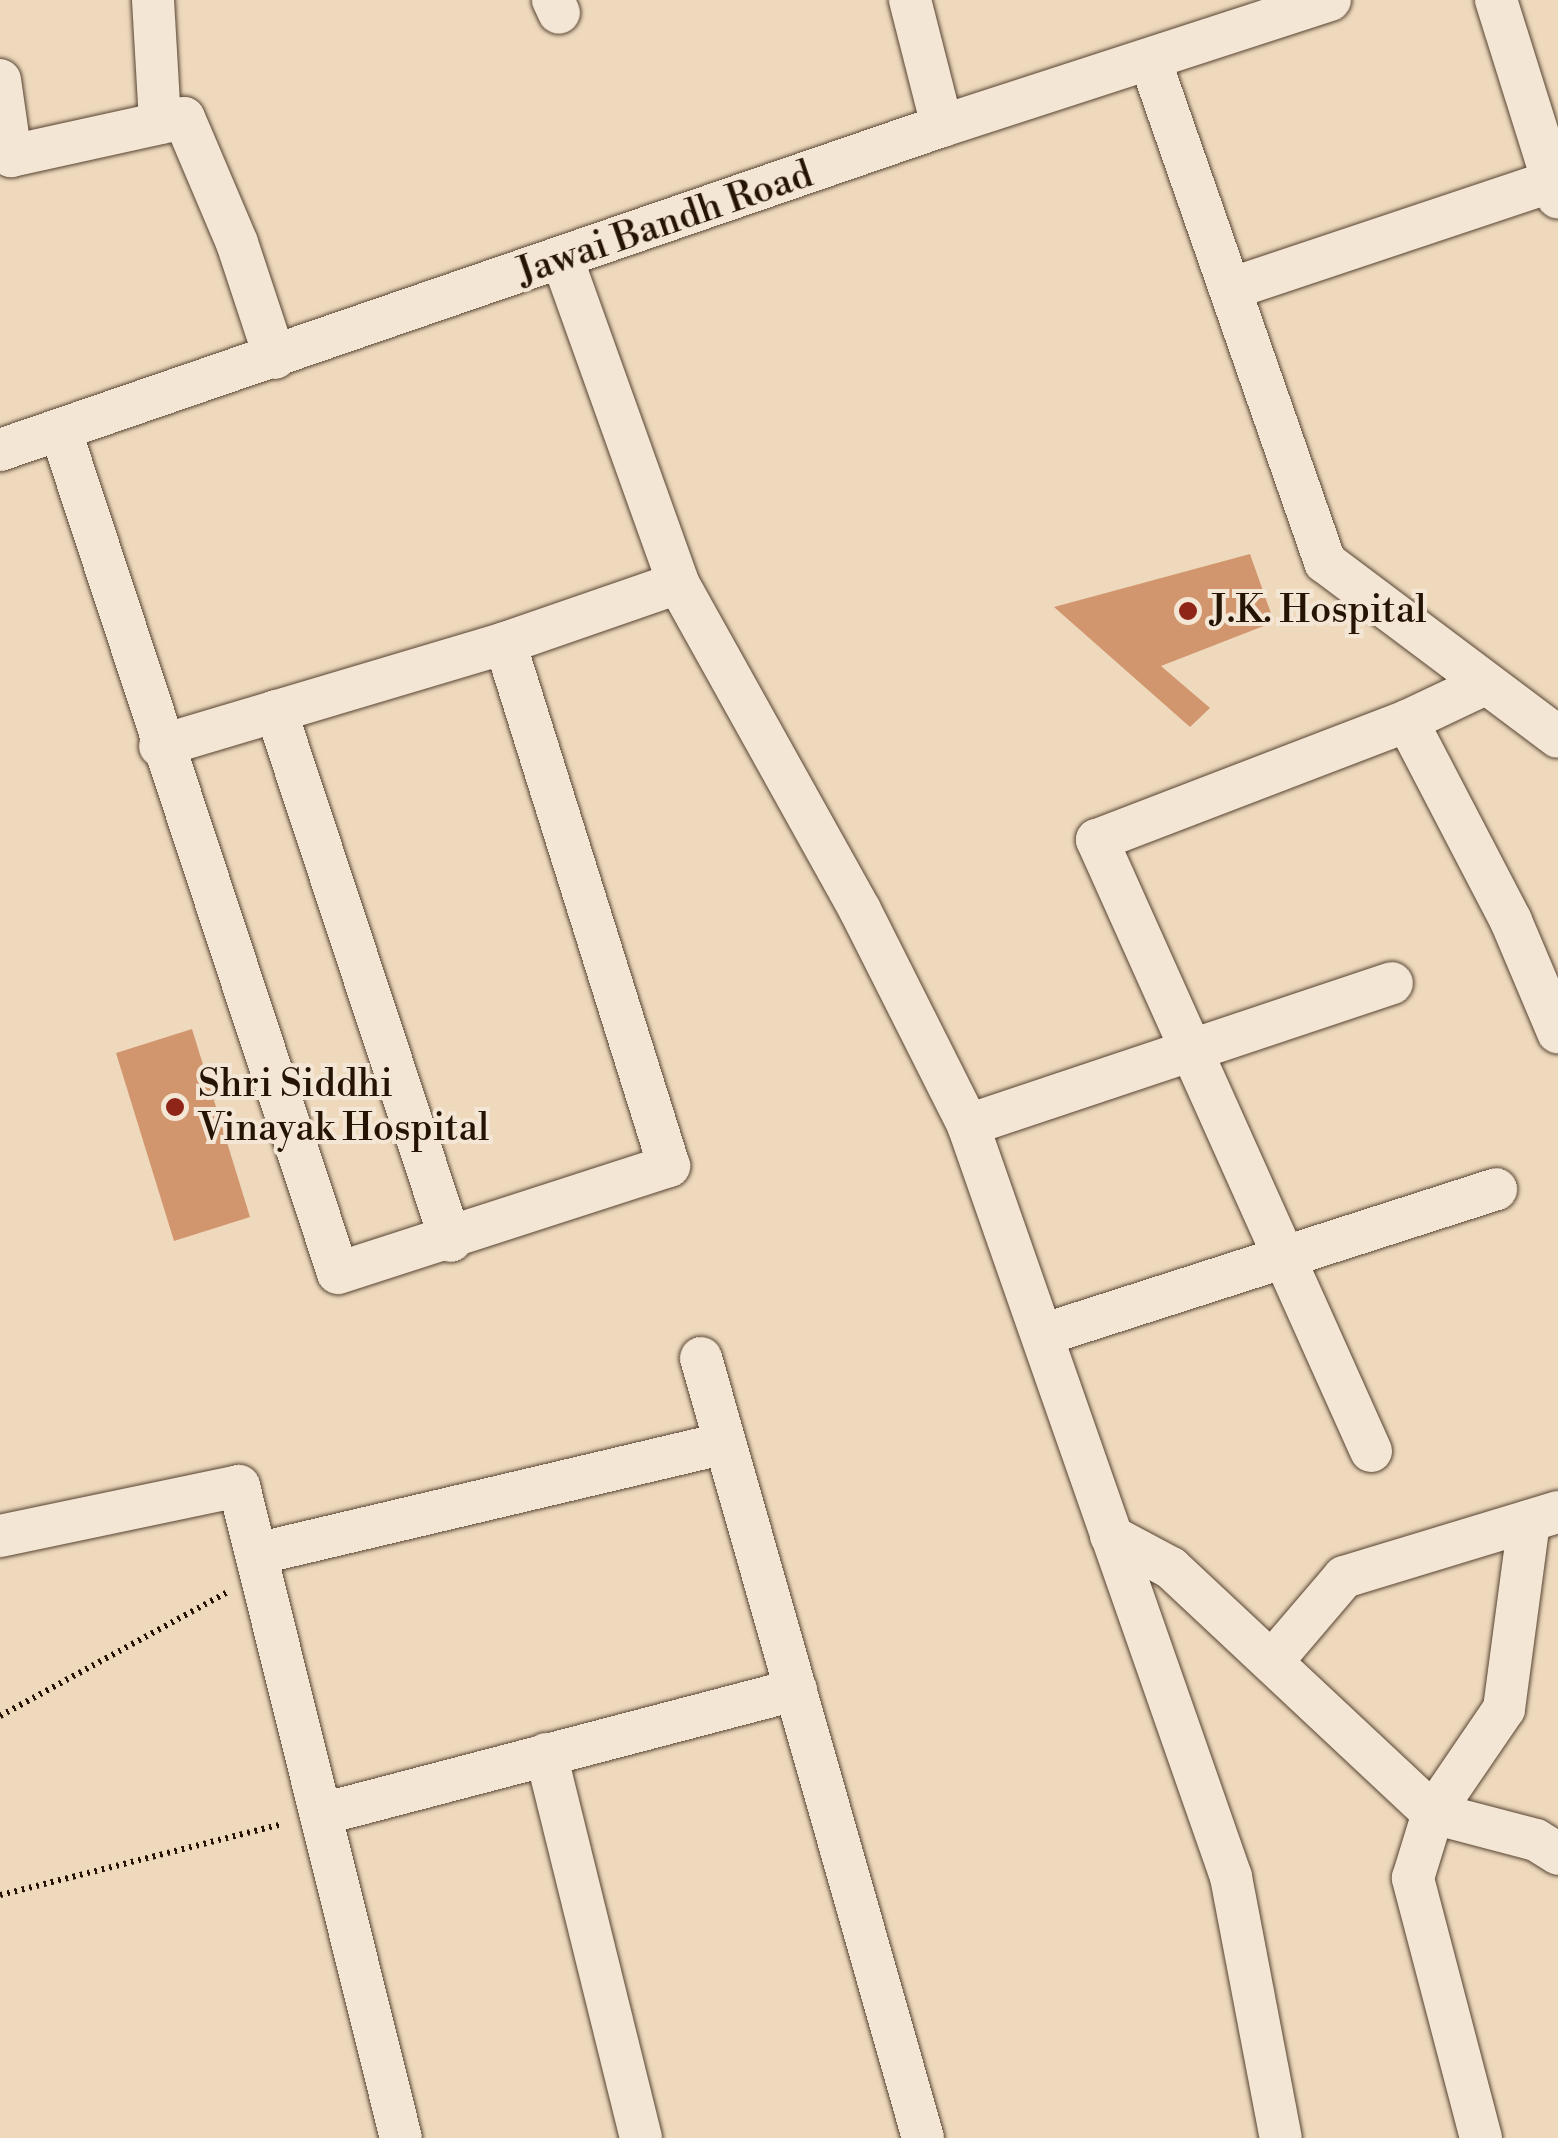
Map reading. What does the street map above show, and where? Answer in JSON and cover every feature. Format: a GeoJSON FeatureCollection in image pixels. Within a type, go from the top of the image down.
{"type":"FeatureCollection","features":[{"type":"Feature","properties":{"kind":"street"},"geometry":{"type":"LineString","coordinates":[[154,0],[160,123]]}},
{"type":"Feature","properties":{"kind":"street"},"geometry":{"type":"LineString","coordinates":[[910,0],[942,126]]}},
{"type":"Feature","properties":{"kind":"street"},"geometry":{"type":"LineString","coordinates":[[1233,288],[1556,186],[1496,0]]}},
{"type":"Feature","properties":{"kind":"street","name":"Jawai Bandh Road"},"geometry":{"type":"LineString","coordinates":[[0,450],[563,260],[942,126],[1319,2]]}},
{"type":"Feature","properties":{"kind":"street"},"geometry":{"type":"LineString","coordinates":[[1150,60],[1233,288],[1324,562],[1558,737]]}},
{"type":"Feature","properties":{"kind":"street"},"geometry":{"type":"LineString","coordinates":[[0,80],[5,162],[184,118],[238,242],[276,358]]}},
{"type":"Feature","properties":{"kind":"street"},"geometry":{"type":"LineString","coordinates":[[563,260],[678,583],[860,910],[968,1125],[1231,1878],[1281,2138]]}},
{"type":"Feature","properties":{"kind":"street"},"geometry":{"type":"LineString","coordinates":[[61,432],[160,746],[338,1274],[451,1241],[669,1166],[505,643]]}},
{"type":"Feature","properties":{"kind":"street"},"geometry":{"type":"LineString","coordinates":[[160,746],[505,643],[678,583]]}},
{"type":"Feature","properties":{"kind":"street"},"geometry":{"type":"LineString","coordinates":[[1371,1452],[1196,1052],[1098,840],[1407,722],[1484,685]]}},
{"type":"Feature","properties":{"kind":"street"},"geometry":{"type":"LineString","coordinates":[[276,711],[451,1241]]}},
{"type":"Feature","properties":{"kind":"street"},"geometry":{"type":"LineString","coordinates":[[1407,722],[1511,922],[1558,1032]]}},
{"type":"Feature","properties":{"kind":"street"},"geometry":{"type":"LineString","coordinates":[[968,1125],[1196,1052],[1392,982]]}},
{"type":"Feature","properties":{"kind":"street"},"geometry":{"type":"LineString","coordinates":[[1042,1335],[1496,1190]]}},
{"type":"Feature","properties":{"kind":"street"},"geometry":{"type":"LineString","coordinates":[[702,1358],[723,1444],[924,2138]]}},
{"type":"Feature","properties":{"kind":"street"},"geometry":{"type":"LineString","coordinates":[[259,1564],[723,1444]]}},
{"type":"Feature","properties":{"kind":"street"},"geometry":{"type":"LineString","coordinates":[[0,1536],[239,1486],[401,2138]]}},
{"type":"Feature","properties":{"kind":"street"},"geometry":{"type":"LineString","coordinates":[[1274,1659],[1344,1578],[1543,1517],[1504,1708],[1433,1813],[1413,1878],[1481,2138]]}},
{"type":"Feature","properties":{"kind":"street"},"geometry":{"type":"LineString","coordinates":[[1112,1536],[1171,1568],[1274,1659],[1433,1813],[1536,1840],[1558,1854]]}},
{"type":"Feature","properties":{"kind":"street"},"geometry":{"type":"LineString","coordinates":[[322,1814],[796,1690]]}},
{"type":"Feature","properties":{"kind":"street"},"geometry":{"type":"LineString","coordinates":[[546,1754],[641,2138]]}},
{"type":"Feature","properties":{"kind":"path"},"geometry":{"type":"LineString","coordinates":[[0,1716],[259,1564]]}},
{"type":"Feature","properties":{"kind":"path"},"geometry":{"type":"LineString","coordinates":[[0,1895],[322,1814]]}},
{"type":"Feature","properties":{"kind":"building"},"geometry":{"type":"Polygon","coordinates":[[[1250,554],[1274,622],[1161,666],[1210,708],[1190,727],[1054,607],[1250,554]]]}},
{"type":"Feature","properties":{"kind":"building"},"geometry":{"type":"Polygon","coordinates":[[[192,1029],[250,1217],[174,1241],[116,1053],[192,1029]]]}},
{"type":"Feature","properties":{"kind":"place","name":"J.K. Hospital"},"geometry":{"type":"Point","coordinates":[1188,611]}},
{"type":"Feature","properties":{"kind":"place","name":"Shri Siddhi Vinayak Hospital"},"geometry":{"type":"Point","coordinates":[175,1107]}}]}
